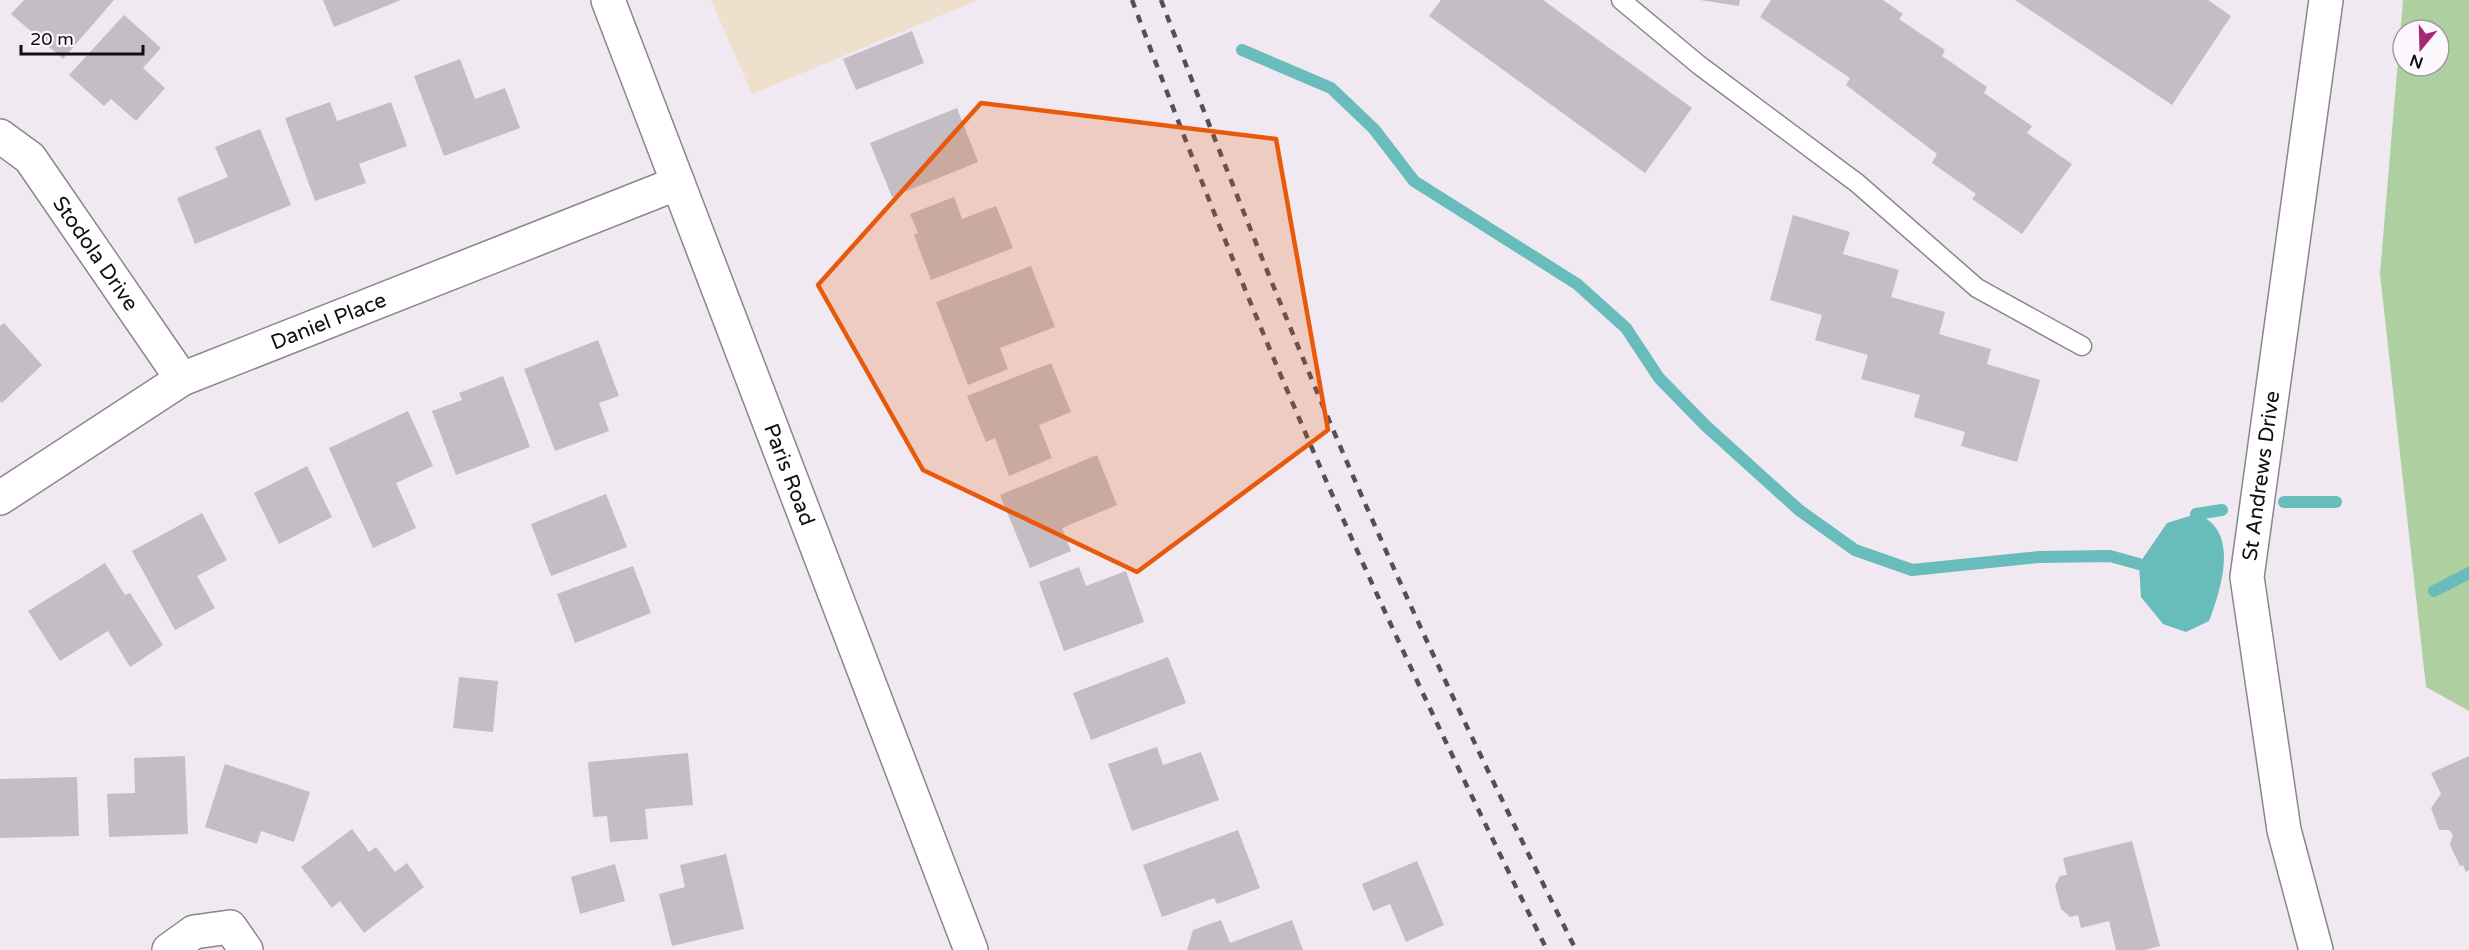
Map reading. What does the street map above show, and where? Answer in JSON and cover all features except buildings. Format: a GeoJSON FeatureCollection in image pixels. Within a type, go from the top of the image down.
{"type":"FeatureCollection","features":[{"type":"Feature","properties":{"kind":"street","name":"Paris Road"},"geometry":{"type":"LineString","coordinates":[[608,0],[971,950]]}},
{"type":"Feature","properties":{"kind":"street","name":"St Andrews Drive"},"geometry":{"type":"LineString","coordinates":[[2316,950],[2284,830],[2247,577],[2326,0]]}},
{"type":"Feature","properties":{"kind":"street","name":"Stodola Drive"},"geometry":{"type":"LineString","coordinates":[[0,136],[30,158],[182,379]]}},
{"type":"Feature","properties":{"kind":"street","name":"Daniel Place"},"geometry":{"type":"LineString","coordinates":[[0,498],[182,379],[678,183]]}},
{"type":"Feature","properties":{"kind":"street"},"geometry":{"type":"LineString","coordinates":[[169,950],[194,932],[230,927],[246,950]]}},
{"type":"Feature","properties":{"kind":"lane"},"geometry":{"type":"LineString","coordinates":[[1621,0],[1699,65],[1857,183],[1977,288],[2082,346]]}},
{"type":"Feature","properties":{"kind":"highlighted area"},"geometry":{"type":"Polygon","coordinates":[[[981,103],[1276,139],[1328,430],[1137,572],[923,470],[818,285],[981,103]]]}},
{"type":"Feature","properties":{"kind":"shaded area"},"geometry":{"type":"Polygon","coordinates":[[[711,0],[978,0],[752,94],[711,0]]]}},
{"type":"Feature","properties":{"kind":"green space"},"geometry":{"type":"Polygon","coordinates":[[[2403,0],[2469,0],[2469,711],[2426,687],[2380,274],[2396,78],[2451,78],[2451,18],[2401,18],[2403,0]]]}},
{"type":"Feature","properties":{"kind":"water"},"geometry":{"type":"Polygon","coordinates":[[[2196,514],[2210,522],[2219,533],[2224,561],[2218,593],[2209,621],[2186,632],[2163,624],[2141,597],[2139,564],[2167,523],[2196,514]]]}},
{"type":"Feature","properties":{"kind":"waterway"},"geometry":{"type":"LineString","coordinates":[[1242,50],[1331,88],[1374,129],[1414,181],[1577,284],[1626,328],[1659,378],[1706,426],[1799,510],[1855,550],[1912,570],[2039,557],[2110,556],[2139,564]]}},
{"type":"Feature","properties":{"kind":"waterway"},"geometry":{"type":"LineString","coordinates":[[2284,502],[2336,502]]}},
{"type":"Feature","properties":{"kind":"waterway"},"geometry":{"type":"LineString","coordinates":[[2196,514],[2222,510]]}},
{"type":"Feature","properties":{"kind":"waterway"},"geometry":{"type":"LineString","coordinates":[[2434,591],[2469,573]]}},
{"type":"Feature","properties":{"kind":"railway"},"geometry":{"type":"LineString","coordinates":[[1132,0],[1191,155],[1274,360],[1418,682],[1547,950]]}},
{"type":"Feature","properties":{"kind":"railway"},"geometry":{"type":"LineString","coordinates":[[1161,0],[1212,133],[1346,461],[1448,686],[1576,950]]}}]}
